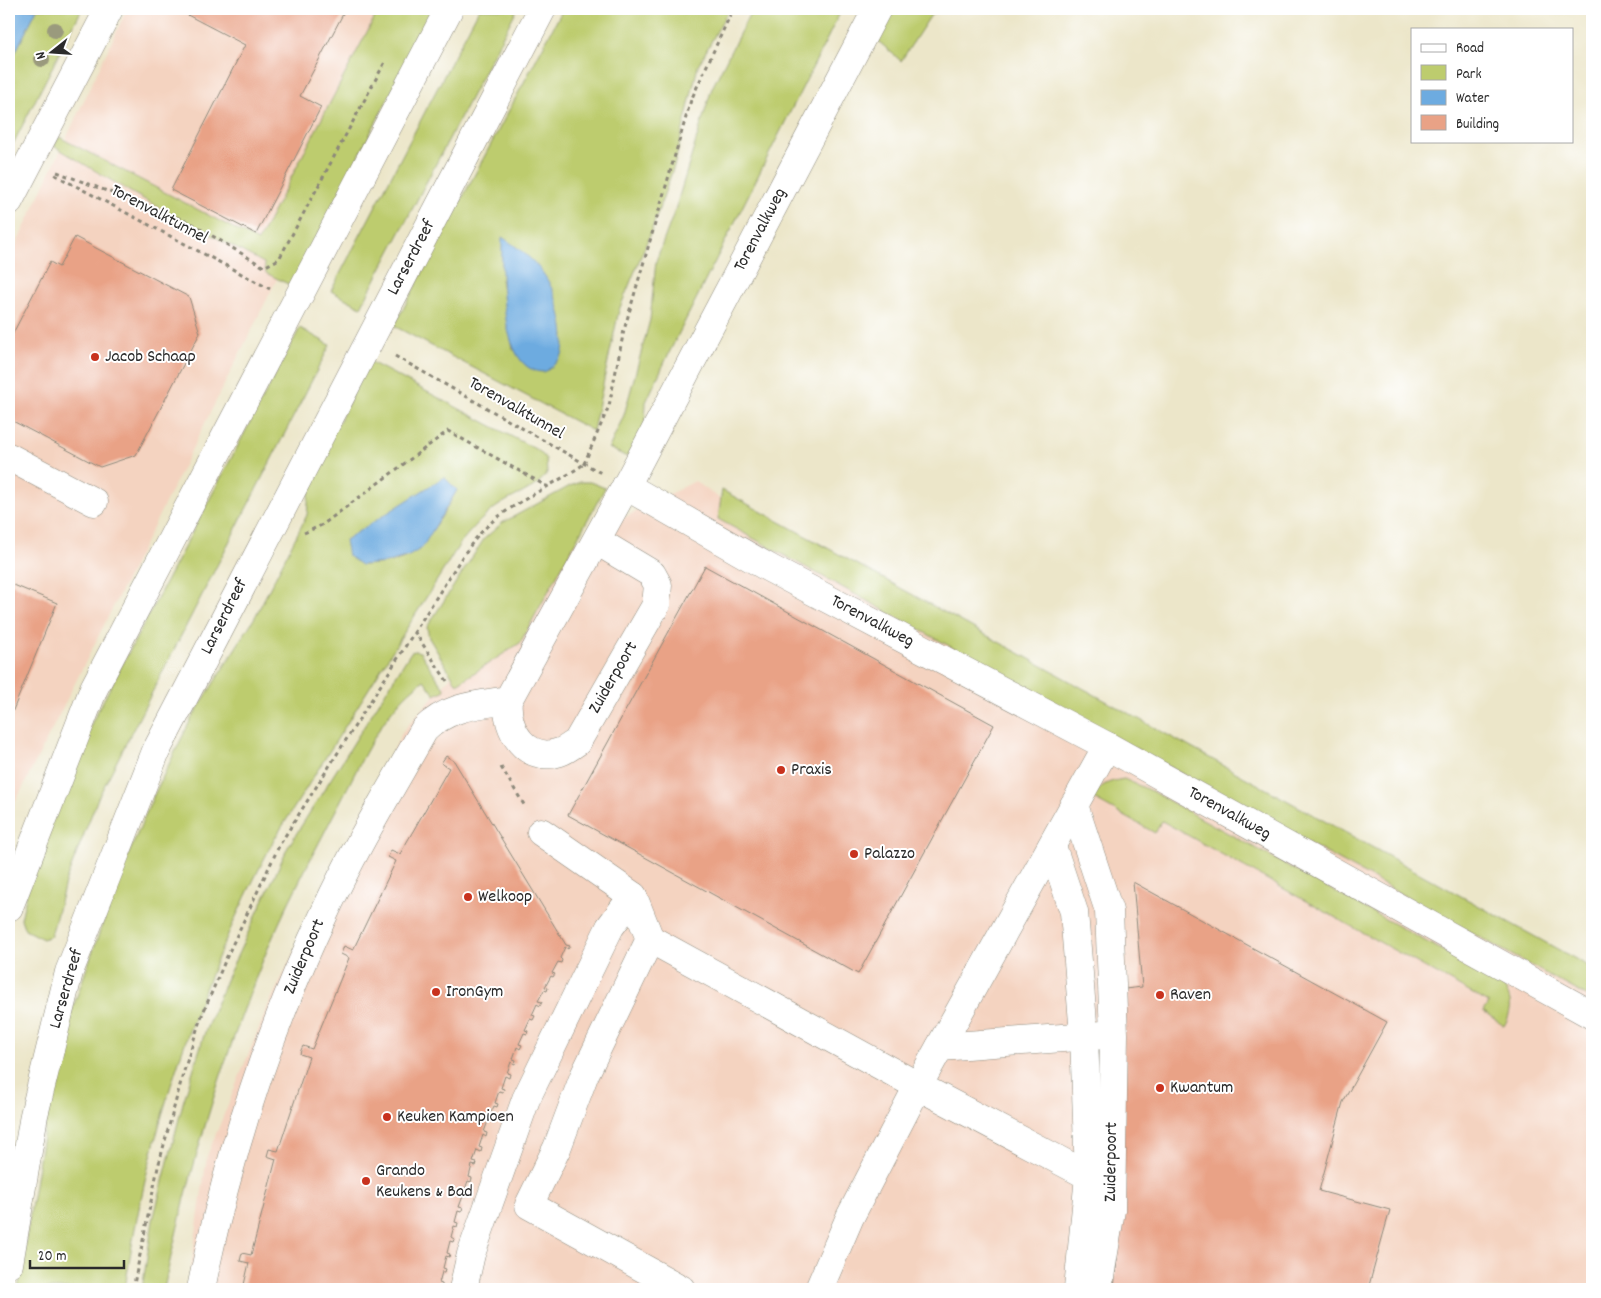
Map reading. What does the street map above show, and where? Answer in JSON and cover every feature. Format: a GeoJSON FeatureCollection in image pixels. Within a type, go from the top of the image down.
{"type":"FeatureCollection","features":[{"type":"Feature","properties":{"kind":"street"},"geometry":{"type":"LineString","coordinates":[[9,201],[108,9]]}},
{"type":"Feature","properties":{"kind":"street"},"geometry":{"type":"LineString","coordinates":[[9,907],[94,688],[448,9]]}},
{"type":"Feature","properties":{"kind":"street","name":"Larserdreef"},"geometry":{"type":"LineString","coordinates":[[9,1264],[34,1115],[69,972],[156,751],[542,9]]}},
{"type":"Feature","properties":{"kind":"street","name":"Torenvalkweg"},"geometry":{"type":"LineString","coordinates":[[877,9],[626,486],[770,568],[1107,746],[1592,1015]]}},
{"type":"Feature","properties":{"kind":"street"},"geometry":{"type":"LineString","coordinates":[[9,457],[94,502]]}},
{"type":"Feature","properties":{"kind":"street"},"geometry":{"type":"LineString","coordinates":[[508,700],[626,486]]}},
{"type":"Feature","properties":{"kind":"street","name":"Zuiderpoort"},"geometry":{"type":"LineString","coordinates":[[201,1289],[215,1223],[238,1141],[274,1033],[324,914],[357,847],[424,730],[437,718],[464,706],[508,700],[507,714],[511,731],[520,742],[540,754],[559,752],[577,742],[656,605],[658,585],[652,574],[597,541]]}},
{"type":"Feature","properties":{"kind":"street"},"geometry":{"type":"LineString","coordinates":[[822,1288],[850,1217],[918,1086],[1107,746]]}},
{"type":"Feature","properties":{"kind":"street","name":"Zuiderpoort"},"geometry":{"type":"LineString","coordinates":[[1074,805],[1109,911],[1114,1034],[1111,1210],[1098,1289]]}},
{"type":"Feature","properties":{"kind":"street"},"geometry":{"type":"LineString","coordinates":[[541,832],[633,896],[650,939],[584,1076],[557,1148],[529,1205],[681,1289]]}},
{"type":"Feature","properties":{"kind":"street","name":"Zuiderpoort"},"geometry":{"type":"LineString","coordinates":[[1052,846],[1074,912],[1084,1035],[1089,1176],[1078,1289]]}},
{"type":"Feature","properties":{"kind":"street"},"geometry":{"type":"LineString","coordinates":[[463,1289],[471,1254],[526,1099],[610,927],[633,896]]}},
{"type":"Feature","properties":{"kind":"street","name":"Zuiderpoort"},"geometry":{"type":"LineString","coordinates":[[650,939],[918,1086],[1089,1176]]}},
{"type":"Feature","properties":{"kind":"street"},"geometry":{"type":"LineString","coordinates":[[940,1047],[1114,1034]]}},
{"type":"Feature","properties":{"kind":"path"},"geometry":{"type":"LineString","coordinates":[[133,1289],[158,1167],[200,1020],[228,954],[280,844],[465,552],[479,534],[496,518],[584,464],[609,406],[624,330],[657,224],[691,100],[734,9]]}},
{"type":"Feature","properties":{"kind":"path"},"geometry":{"type":"LineString","coordinates":[[28,161],[191,223],[264,266],[279,259],[386,60]]}},
{"type":"Feature","properties":{"kind":"path","name":"Torenvalktunnel"},"geometry":{"type":"LineString","coordinates":[[28,161],[277,293]]}},
{"type":"Feature","properties":{"kind":"path","name":"Torenvalktunnel"},"geometry":{"type":"LineString","coordinates":[[390,353],[584,464]]}},
{"type":"Feature","properties":{"kind":"path"},"geometry":{"type":"LineString","coordinates":[[295,538],[322,525],[448,431],[549,487]]}},
{"type":"Feature","properties":{"kind":"shaded area"},"geometry":{"type":"Polygon","coordinates":[[[127,9],[412,9],[9,815],[9,260],[127,9]]]}},
{"type":"Feature","properties":{"kind":"shaded area","name":"Palazzo"},"geometry":{"type":"Polygon","coordinates":[[[695,481],[733,508],[1592,978],[1592,1289],[188,1289],[207,1156],[269,1004],[403,731],[565,548],[695,481]]]}},
{"type":"Feature","properties":{"kind":"green space"},"geometry":{"type":"Polygon","coordinates":[[[37,9],[82,9],[12,146],[9,145],[9,65],[37,9]]]}},
{"type":"Feature","properties":{"kind":"green space"},"geometry":{"type":"Polygon","coordinates":[[[379,9],[434,9],[292,286],[266,273],[264,263],[134,194],[54,146],[59,137],[258,241],[379,9]]]}},
{"type":"Feature","properties":{"kind":"green space"},"geometry":{"type":"Polygon","coordinates":[[[479,9],[517,9],[361,307],[331,291],[479,9]]]}},
{"type":"Feature","properties":{"kind":"green space"},"geometry":{"type":"Polygon","coordinates":[[[563,9],[729,9],[698,66],[675,163],[651,232],[619,310],[593,431],[394,326],[563,9]],[[543,273],[501,279],[513,350],[564,335],[558,306],[543,273]]]}},
{"type":"Feature","properties":{"kind":"green space"},"geometry":{"type":"Polygon","coordinates":[[[752,9],[842,9],[669,353],[646,402],[645,424],[627,457],[609,448],[624,415],[650,320],[656,261],[675,210],[712,88],[752,9]]]}},
{"type":"Feature","properties":{"kind":"green space"},"geometry":{"type":"Polygon","coordinates":[[[892,9],[945,9],[931,15],[901,61],[877,40],[892,9]]]}},
{"type":"Feature","properties":{"kind":"green space"},"geometry":{"type":"Polygon","coordinates":[[[300,328],[330,345],[98,798],[65,883],[51,936],[43,939],[25,930],[21,919],[34,860],[93,720],[300,328]]]}},
{"type":"Feature","properties":{"kind":"green space"},"geometry":{"type":"Polygon","coordinates":[[[369,361],[539,451],[546,459],[547,473],[538,483],[490,512],[461,542],[275,838],[223,946],[200,1001],[180,1057],[162,1114],[147,1172],[125,1289],[18,1289],[44,1129],[71,1013],[119,877],[153,797],[190,721],[255,617],[307,515],[310,481],[369,361]],[[457,490],[362,565],[397,561],[415,551],[436,526],[457,490]]]}},
{"type":"Feature","properties":{"kind":"green space"},"geometry":{"type":"Polygon","coordinates":[[[580,482],[590,482],[605,488],[520,643],[457,684],[429,638],[427,627],[484,539],[502,523],[580,482]]]}},
{"type":"Feature","properties":{"kind":"green space"},"geometry":{"type":"Polygon","coordinates":[[[722,490],[1592,968],[1592,999],[718,519],[722,490]]]}},
{"type":"Feature","properties":{"kind":"green space"},"geometry":{"type":"Polygon","coordinates":[[[411,652],[420,652],[445,690],[435,695],[424,680],[397,705],[385,720],[365,753],[280,920],[247,1000],[206,1123],[183,1205],[164,1289],[142,1289],[153,1220],[183,1103],[205,1032],[226,980],[288,847],[411,652]]]}},
{"type":"Feature","properties":{"kind":"green space"},"geometry":{"type":"Polygon","coordinates":[[[1124,779],[1151,791],[1500,982],[1507,992],[1510,1003],[1509,1014],[1504,1026],[1483,1011],[1489,1003],[1162,821],[1155,833],[1092,798],[1105,784],[1124,779]]]}},
{"type":"Feature","properties":{"kind":"water"},"geometry":{"type":"Polygon","coordinates":[[[9,9],[37,9],[9,65],[9,9]]]}},
{"type":"Feature","properties":{"kind":"water"},"geometry":{"type":"Polygon","coordinates":[[[502,237],[524,253],[538,267],[552,289],[560,312],[564,335],[562,355],[554,365],[543,372],[528,367],[517,355],[510,337],[503,293],[502,237]]]}},
{"type":"Feature","properties":{"kind":"water"},"geometry":{"type":"Polygon","coordinates":[[[444,477],[457,490],[422,548],[409,556],[385,563],[361,565],[348,556],[345,540],[444,477]]]}},
{"type":"Feature","properties":{"kind":"building"},"geometry":{"type":"Polygon","coordinates":[[[176,9],[333,9],[343,14],[300,96],[321,107],[256,234],[171,190],[245,45],[176,9]]]}},
{"type":"Feature","properties":{"kind":"building"},"geometry":{"type":"Polygon","coordinates":[[[75,237],[189,297],[200,333],[136,455],[100,467],[9,419],[9,341],[50,262],[59,267],[75,237]]]}},
{"type":"Feature","properties":{"kind":"building"},"geometry":{"type":"Polygon","coordinates":[[[705,566],[994,725],[858,974],[568,815],[705,566]]]}},
{"type":"Feature","properties":{"kind":"building"},"geometry":{"type":"Polygon","coordinates":[[[9,583],[57,603],[9,720],[9,583]]]}},
{"type":"Feature","properties":{"kind":"building"},"geometry":{"type":"Polygon","coordinates":[[[446,756],[454,761],[566,945],[570,946],[568,949],[565,947],[560,958],[562,960],[561,963],[558,962],[552,973],[555,974],[553,977],[551,976],[545,987],[548,988],[547,991],[544,990],[538,1001],[542,1002],[540,1006],[537,1004],[532,1015],[535,1016],[533,1020],[530,1019],[525,1030],[528,1031],[527,1034],[524,1033],[519,1044],[522,1045],[520,1049],[517,1047],[513,1059],[516,1060],[515,1064],[511,1062],[507,1073],[510,1074],[509,1078],[505,1076],[501,1088],[504,1089],[503,1092],[499,1091],[495,1103],[498,1104],[497,1107],[494,1106],[489,1117],[493,1118],[491,1122],[488,1121],[484,1132],[487,1133],[486,1137],[483,1135],[479,1147],[482,1148],[481,1152],[477,1150],[473,1162],[477,1163],[476,1166],[472,1165],[469,1177],[472,1178],[471,1182],[468,1181],[464,1192],[467,1193],[466,1197],[463,1196],[459,1207],[463,1208],[461,1212],[458,1211],[455,1222],[458,1223],[457,1227],[454,1226],[451,1237],[454,1239],[453,1242],[450,1241],[447,1253],[450,1254],[449,1257],[446,1256],[443,1268],[446,1269],[445,1272],[442,1272],[439,1283],[442,1284],[442,1287],[438,1287],[438,1289],[243,1289],[249,1263],[240,1261],[242,1253],[251,1255],[276,1159],[267,1156],[269,1149],[278,1151],[309,1057],[300,1054],[301,1050],[303,1046],[312,1049],[349,958],[341,954],[344,946],[353,950],[396,861],[388,857],[391,850],[400,854],[449,768],[441,763],[446,756]]]}},
{"type":"Feature","properties":{"kind":"building"},"geometry":{"type":"Polygon","coordinates":[[[1133,882],[1387,1022],[1343,1102],[1319,1191],[1390,1210],[1368,1289],[1114,1289],[1120,1229],[1125,989],[1142,987],[1133,882]]]}},
{"type":"Feature","properties":{"kind":"place","name":"Jacob Schaap"},"geometry":{"type":"Point","coordinates":[95,357]}},
{"type":"Feature","properties":{"kind":"place","name":"Praxis"},"geometry":{"type":"Point","coordinates":[781,770]}},
{"type":"Feature","properties":{"kind":"place","name":"Palazzo"},"geometry":{"type":"Point","coordinates":[854,854]}},
{"type":"Feature","properties":{"kind":"place","name":"Welkoop"},"geometry":{"type":"Point","coordinates":[468,897]}},
{"type":"Feature","properties":{"kind":"place","name":"IronGym"},"geometry":{"type":"Point","coordinates":[436,992]}},
{"type":"Feature","properties":{"kind":"place","name":"Raven"},"geometry":{"type":"Point","coordinates":[1160,995]}},
{"type":"Feature","properties":{"kind":"place","name":"Kwantum"},"geometry":{"type":"Point","coordinates":[1160,1088]}},
{"type":"Feature","properties":{"kind":"place","name":"Keuken Kampioen"},"geometry":{"type":"Point","coordinates":[387,1117]}},
{"type":"Feature","properties":{"kind":"place","name":"Grando Keukens & Bad"},"geometry":{"type":"Point","coordinates":[366,1181]}}]}
